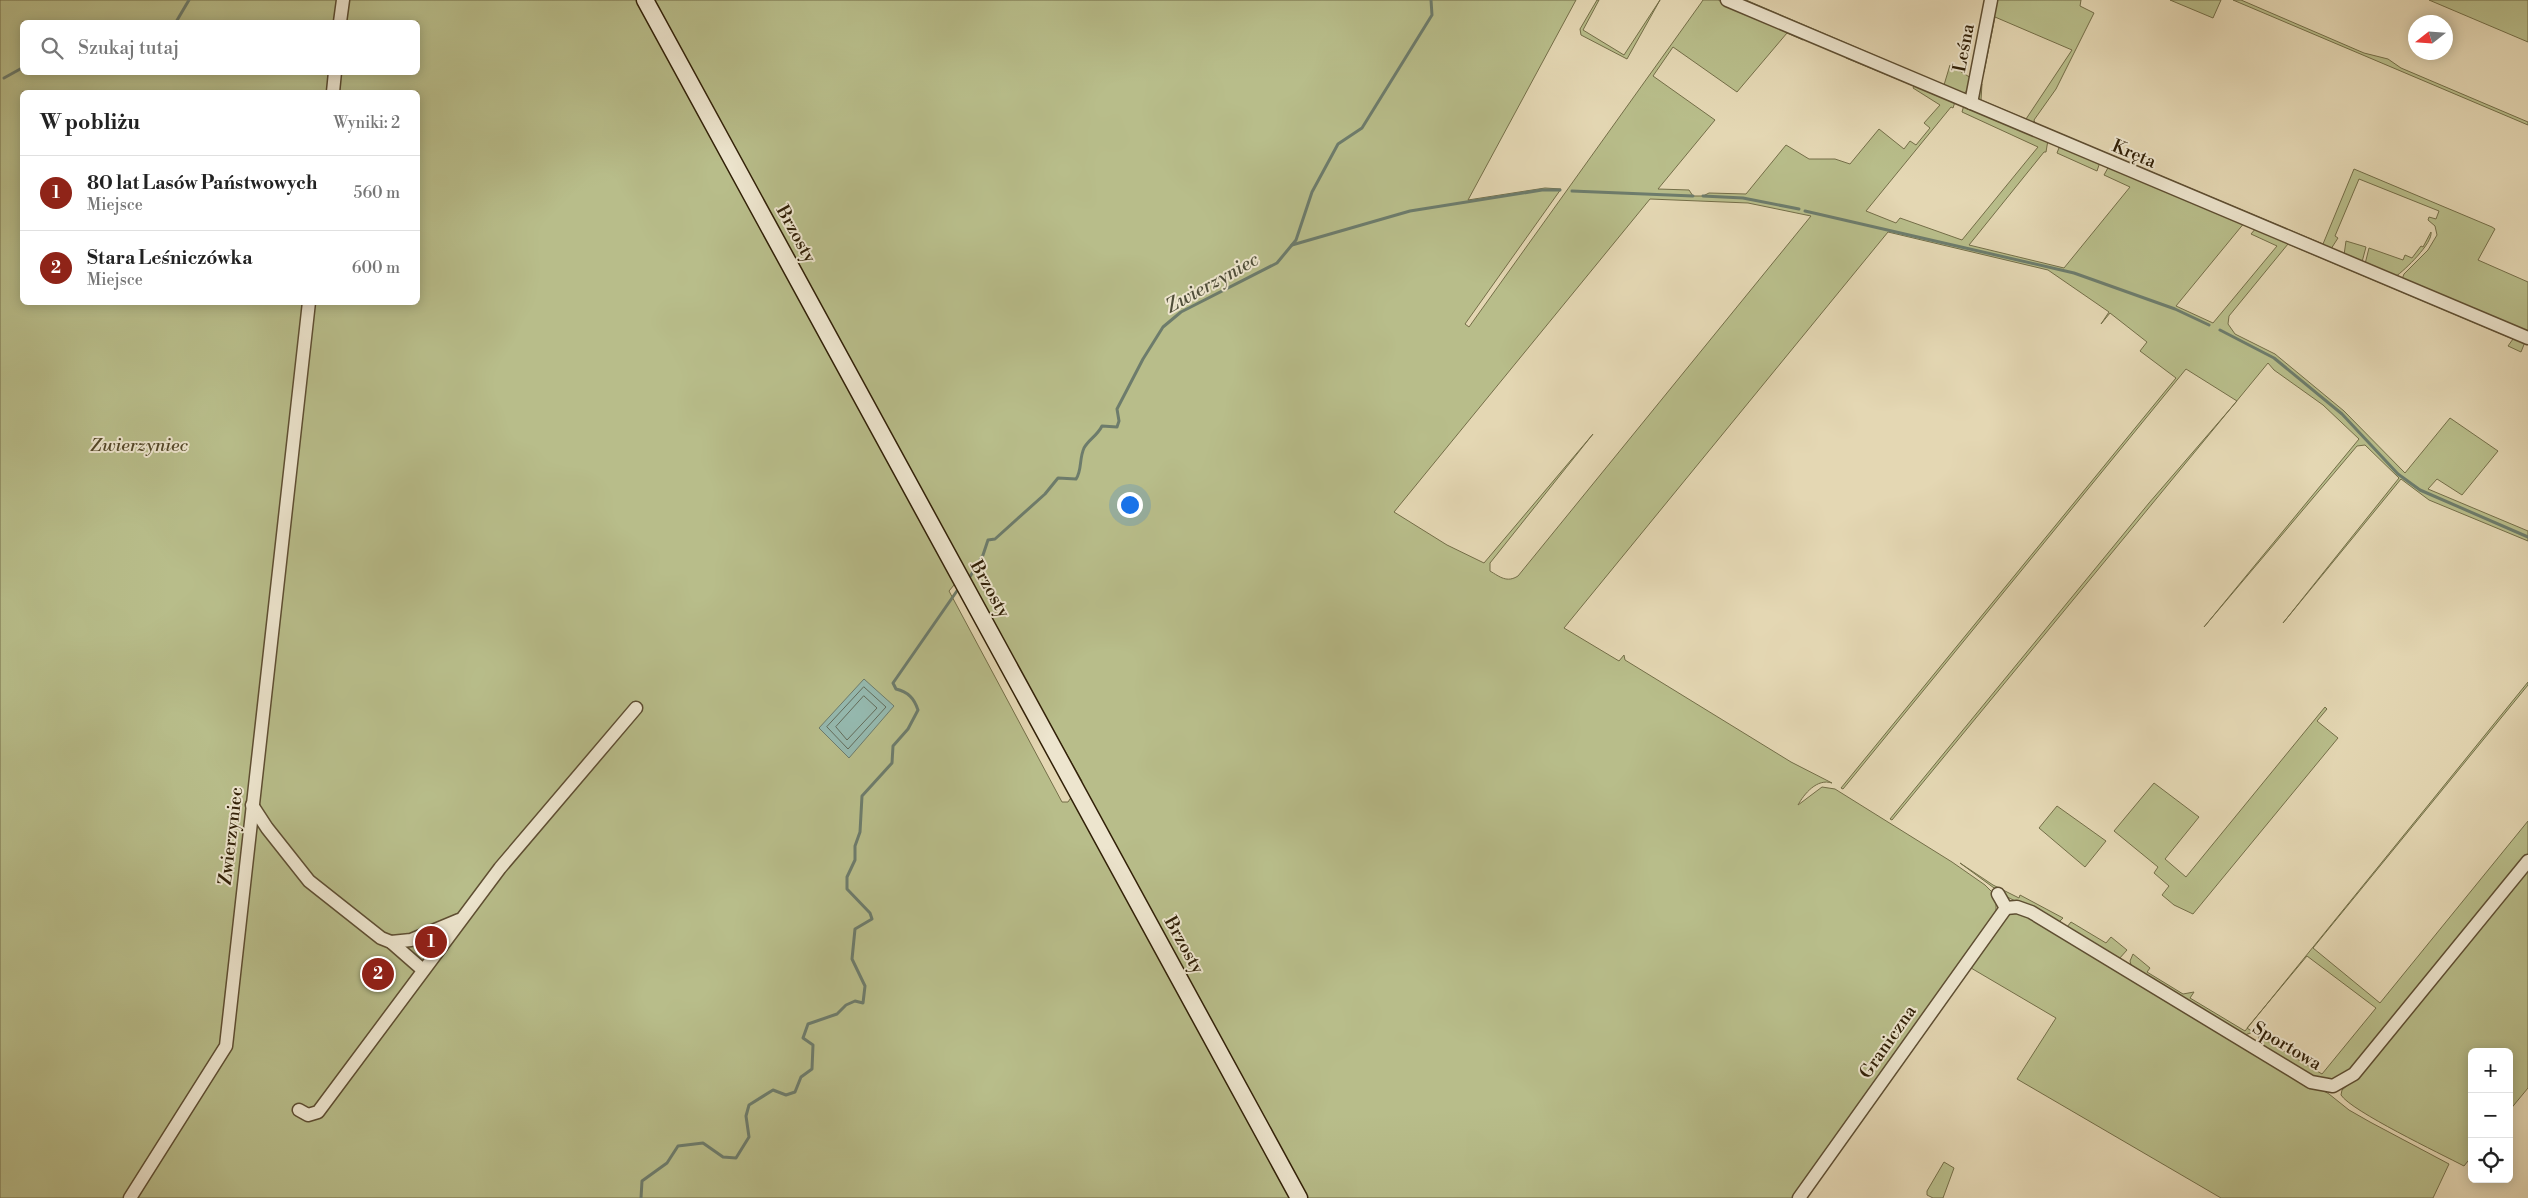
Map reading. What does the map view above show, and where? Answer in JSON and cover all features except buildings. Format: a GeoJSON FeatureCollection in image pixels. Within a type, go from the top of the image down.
{"type":"FeatureCollection","features":[{"type":"Feature","properties":{"kind":"street"},"geometry":{"type":"LineString","coordinates":[[340,20],[343,0]]}},
{"type":"Feature","properties":{"kind":"street","name":"Brzosty"},"geometry":{"type":"LineString","coordinates":[[645,0],[1299,1198]]}},
{"type":"Feature","properties":{"kind":"street","name":"Kręta"},"geometry":{"type":"LineString","coordinates":[[1727,0],[2528,338]]}},
{"type":"Feature","properties":{"kind":"street","name":"Leśna"},"geometry":{"type":"LineString","coordinates":[[1971,104],[1991,0]]}},
{"type":"Feature","properties":{"kind":"street"},"geometry":{"type":"LineString","coordinates":[[333,90],[335,75]]}},
{"type":"Feature","properties":{"kind":"street","name":"Zwierzyniec"},"geometry":{"type":"LineString","coordinates":[[130,1198],[226,1046],[309,305]]}},
{"type":"Feature","properties":{"kind":"street"},"geometry":{"type":"LineString","coordinates":[[298,1110],[308,1115],[318,1112],[460,920],[530,831],[636,708]]}},
{"type":"Feature","properties":{"kind":"street"},"geometry":{"type":"LineString","coordinates":[[252,805],[267,828],[310,881],[382,938],[391,942],[424,970]]}},
{"type":"Feature","properties":{"kind":"street","name":"Sportowa"},"geometry":{"type":"LineString","coordinates":[[2006,908],[2017,907],[2031,912],[2311,1082],[2333,1086],[2354,1074],[2528,862]]}},
{"type":"Feature","properties":{"kind":"street"},"geometry":{"type":"LineString","coordinates":[[1998,894],[2006,908]]}},
{"type":"Feature","properties":{"kind":"street","name":"Graniczna"},"geometry":{"type":"LineString","coordinates":[[1799,1198],[2006,908]]}},
{"type":"Feature","properties":{"kind":"street"},"geometry":{"type":"LineString","coordinates":[[391,942],[411,940],[460,920]]}},
{"type":"Feature","properties":{"kind":"green space"},"geometry":{"type":"Polygon","coordinates":[[[0,0],[1576,0],[1468,200],[1545,188],[1561,189],[1465,324],[1469,327],[1703,0],[1718,0],[1804,36],[1803,40],[1787,33],[1737,92],[1673,47],[1653,76],[1715,120],[1658,189],[1689,190],[1693,196],[1703,196],[1709,193],[1746,194],[1786,145],[1809,159],[1835,159],[1850,164],[1879,129],[1904,149],[1910,141],[1916,145],[1930,128],[1924,123],[1940,105],[1913,88],[1914,86],[1846,58],[1847,55],[1955,102],[1953,108],[1951,107],[1866,211],[1896,223],[1900,218],[1962,240],[2038,147],[1962,112],[1964,105],[2048,140],[2046,152],[2044,152],[1969,245],[2064,268],[2130,187],[2104,175],[2109,166],[2245,222],[2176,306],[2213,323],[2277,246],[2251,234],[2256,228],[2525,342],[2521,352],[2508,346],[2513,339],[2288,244],[2229,316],[2228,324],[2235,334],[2275,354],[2344,411],[2405,473],[2450,418],[2498,451],[2462,495],[2437,479],[2428,489],[2528,531],[2528,541],[2429,500],[2401,479],[2283,623],[2399,478],[2365,445],[2357,446],[2204,627],[2359,439],[2323,405],[2274,370],[2268,363],[2237,401],[2186,369],[1843,789],[1841,788],[2176,378],[2140,351],[2147,342],[2110,313],[2101,324],[2109,312],[2048,270],[1888,232],[1564,628],[1619,661],[1624,655],[1625,660],[1791,762],[1832,783],[1826,782],[1816,785],[1807,792],[1798,805],[1822,787],[1835,789],[1952,862],[1985,885],[1996,896],[1996,911],[1794,1198],[0,1198],[0,0]],[[1650,199],[1394,512],[1447,545],[1484,563],[1593,434],[1490,563],[1490,571],[1500,577],[1510,579],[1518,576],[1811,216],[1748,203],[1650,199]],[[964,573],[949,591],[1062,802],[1068,802],[1082,781],[964,573]]]}},
{"type":"Feature","properties":{"kind":"green space"},"geometry":{"type":"Polygon","coordinates":[[[1597,0],[1599,0],[1583,30],[1624,55],[1660,0],[1627,59],[1581,35],[1580,29],[1597,0]]]}},
{"type":"Feature","properties":{"kind":"green space"},"geometry":{"type":"Polygon","coordinates":[[[1736,0],[1746,0],[1944,85],[1950,65],[1971,78],[1968,91],[1961,94],[1736,0]]]}},
{"type":"Feature","properties":{"kind":"green space"},"geometry":{"type":"Polygon","coordinates":[[[1995,0],[2081,0],[2080,6],[2094,13],[2056,89],[2034,120],[2035,123],[2323,244],[2354,169],[2492,227],[2495,229],[2478,260],[2528,282],[2528,335],[2402,279],[2404,274],[2428,250],[2437,235],[2435,226],[2428,220],[2429,217],[2436,219],[2439,211],[2359,179],[2335,236],[2338,238],[2329,252],[1981,104],[1978,98],[1980,85],[1982,84],[1981,100],[2026,119],[2072,50],[1995,17],[1984,72],[1995,0]]]}},
{"type":"Feature","properties":{"kind":"green space"},"geometry":{"type":"Polygon","coordinates":[[[2170,0],[2221,0],[2213,18],[2170,0]]]}},
{"type":"Feature","properties":{"kind":"green space"},"geometry":{"type":"Polygon","coordinates":[[[2233,0],[2241,0],[2364,53],[2388,59],[2401,68],[2528,122],[2528,125],[2233,0]]]}},
{"type":"Feature","properties":{"kind":"green space"},"geometry":{"type":"Polygon","coordinates":[[[2429,0],[2528,0],[2528,42],[2429,0]]]}},
{"type":"Feature","properties":{"kind":"green space"},"geometry":{"type":"Polygon","coordinates":[[[2060,145],[2100,162],[2097,171],[2057,153],[2060,145]]]}},
{"type":"Feature","properties":{"kind":"green space"},"geometry":{"type":"Polygon","coordinates":[[[2431,232],[2428,243],[2411,263],[2395,277],[2365,264],[2369,248],[2403,260],[2405,255],[2412,258],[2421,246],[2423,247],[2431,232]]]}},
{"type":"Feature","properties":{"kind":"green space"},"geometry":{"type":"Polygon","coordinates":[[[2346,241],[2366,247],[2362,262],[2344,255],[2346,241]]]}},
{"type":"Feature","properties":{"kind":"green space"},"geometry":{"type":"Polygon","coordinates":[[[2231,408],[1892,820],[1890,819],[2149,503],[2231,408]]]}},
{"type":"Feature","properties":{"kind":"green space"},"geometry":{"type":"Polygon","coordinates":[[[2528,682],[2528,685],[2313,948],[2380,1003],[2528,821],[2528,856],[2353,1069],[2337,1080],[2318,1080],[2259,1044],[2259,1036],[2322,1074],[2376,1008],[2307,956],[2263,1009],[2528,682]]]}},
{"type":"Feature","properties":{"kind":"green space"},"geometry":{"type":"Polygon","coordinates":[[[2325,707],[2327,709],[2317,721],[2338,738],[2193,914],[2174,905],[2162,895],[2169,886],[2154,873],[2158,867],[2114,831],[2154,783],[2199,817],[2165,859],[2186,877],[2325,707]]]}},
{"type":"Feature","properties":{"kind":"green space"},"geometry":{"type":"Polygon","coordinates":[[[2057,806],[2106,841],[2085,867],[2039,828],[2057,806]]]}},
{"type":"Feature","properties":{"kind":"green space"},"geometry":{"type":"Polygon","coordinates":[[[1960,863],[1993,885],[2019,898],[2020,895],[2063,918],[2059,922],[2005,896],[1960,863]]]}},
{"type":"Feature","properties":{"kind":"green space"},"geometry":{"type":"Polygon","coordinates":[[[2528,868],[2528,1088],[2513,1106],[2513,1048],[2468,1048],[2468,1161],[2464,1166],[2398,1132],[2348,1102],[2341,1095],[2342,1090],[2355,1079],[2528,868]]]}},
{"type":"Feature","properties":{"kind":"green space"},"geometry":{"type":"Polygon","coordinates":[[[2011,913],[2027,913],[2329,1094],[2349,1110],[2449,1164],[2433,1198],[2221,1198],[2017,1079],[2056,1018],[1971,968],[2005,916],[2011,913]]]}},
{"type":"Feature","properties":{"kind":"green space"},"geometry":{"type":"Polygon","coordinates":[[[2071,922],[2106,943],[2111,937],[2127,950],[2119,959],[2067,927],[2071,922]]]}},
{"type":"Feature","properties":{"kind":"green space"},"geometry":{"type":"Polygon","coordinates":[[[2133,954],[2150,968],[2147,972],[2183,994],[2194,992],[2190,998],[2245,1031],[2247,1028],[2253,1032],[2245,1035],[2131,965],[2130,961],[2133,954]]]}},
{"type":"Feature","properties":{"kind":"green space"},"geometry":{"type":"Polygon","coordinates":[[[1944,1162],[1954,1168],[1943,1198],[1933,1198],[1927,1195],[1927,1191],[1944,1162]]]}},
{"type":"Feature","properties":{"kind":"water"},"geometry":{"type":"Polygon","coordinates":[[[864,679],[894,706],[849,758],[819,728],[864,679]]]}},
{"type":"Feature","properties":{"kind":"waterway"},"geometry":{"type":"LineString","coordinates":[[177,20],[189,0]]}},
{"type":"Feature","properties":{"kind":"waterway","name":"Zwierzyniec"},"geometry":{"type":"LineString","coordinates":[[968,580],[983,555],[988,540],[995,539],[1045,494],[1058,478],[1076,479],[1082,452],[1086,445],[1102,426],[1117,427],[1119,421],[1117,409],[1143,359],[1163,327],[1181,312],[1277,263],[1296,240],[1312,192],[1338,144],[1362,128],[1432,15],[1431,0]]}},
{"type":"Feature","properties":{"kind":"waterway"},"geometry":{"type":"LineString","coordinates":[[4,78],[20,69]]}},
{"type":"Feature","properties":{"kind":"waterway"},"geometry":{"type":"LineString","coordinates":[[1292,245],[1410,211],[1542,190],[1560,190]]}},
{"type":"Feature","properties":{"kind":"waterway"},"geometry":{"type":"LineString","coordinates":[[1572,191],[1693,196]]}},
{"type":"Feature","properties":{"kind":"waterway"},"geometry":{"type":"LineString","coordinates":[[1703,196],[1743,198],[1799,209]]}},
{"type":"Feature","properties":{"kind":"waterway"},"geometry":{"type":"LineString","coordinates":[[1805,211],[2074,273],[2175,309],[2209,325]]}},
{"type":"Feature","properties":{"kind":"waterway"},"geometry":{"type":"LineString","coordinates":[[2220,330],[2274,358],[2342,414],[2398,474],[2420,490],[2528,537]]}},
{"type":"Feature","properties":{"kind":"waterway","name":"Zwierzyniec"},"geometry":{"type":"LineString","coordinates":[[641,1198],[642,1181],[667,1163],[678,1146],[703,1143],[723,1157],[736,1158],[749,1137],[746,1116],[749,1105],[773,1090],[786,1095],[795,1092],[801,1077],[812,1069],[813,1045],[803,1038],[808,1024],[837,1014],[846,1005],[855,1001],[863,1003],[865,986],[852,959],[855,929],[872,919],[870,913],[847,889],[847,877],[855,860],[855,846],[860,832],[862,796],[892,763],[893,746],[908,729],[918,710],[910,696],[896,689],[893,683],[959,588]]}},
{"type":"Feature","properties":{"kind":"place","name":"80 lat Lasów Państwowych"},"geometry":{"type":"Point","coordinates":[431,942]}},
{"type":"Feature","properties":{"kind":"place","name":"Stara Leśniczówka"},"geometry":{"type":"Point","coordinates":[378,974]}}]}
